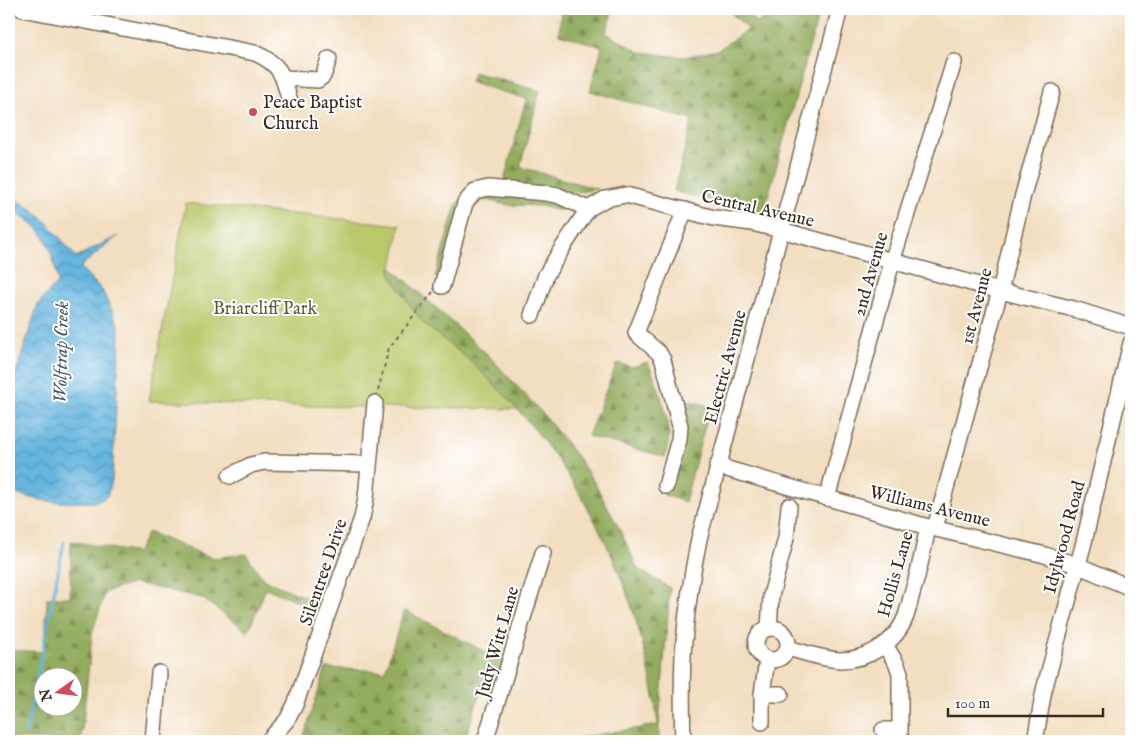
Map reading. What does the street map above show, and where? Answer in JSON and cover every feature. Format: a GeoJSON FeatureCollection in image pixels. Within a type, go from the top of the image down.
{"type":"FeatureCollection","features":[{"type":"Feature","properties":{"kind":"street"},"geometry":{"type":"LineString","coordinates":[[24,9],[109,21],[255,54],[266,58],[280,69],[290,102]]}},
{"type":"Feature","properties":{"kind":"street","name":"Electric Avenue"},"geometry":{"type":"LineString","coordinates":[[683,741],[683,643],[689,590],[699,539],[840,9]]}},
{"type":"Feature","properties":{"kind":"street"},"geometry":{"type":"LineString","coordinates":[[284,78],[318,80],[323,76],[329,58]]}},
{"type":"Feature","properties":{"kind":"street","name":"2nd Avenue"},"geometry":{"type":"LineString","coordinates":[[827,498],[892,262],[954,62]]}},
{"type":"Feature","properties":{"kind":"street","name":"1st Avenue"},"geometry":{"type":"LineString","coordinates":[[932,528],[1000,291],[1023,195],[1052,92]]}},
{"type":"Feature","properties":{"kind":"street"},"geometry":{"type":"LineString","coordinates":[[442,286],[465,203],[475,191],[488,188],[557,195],[588,209],[546,275],[532,315]]}},
{"type":"Feature","properties":{"kind":"street","name":"Central Avenue"},"geometry":{"type":"LineString","coordinates":[[588,209],[605,198],[626,195],[714,218],[752,223],[781,230],[892,262],[1074,309],[1131,327]]}},
{"type":"Feature","properties":{"kind":"street"},"geometry":{"type":"LineString","coordinates":[[666,486],[679,439],[680,426],[663,360],[659,353],[636,333],[685,210]]}},
{"type":"Feature","properties":{"kind":"street","name":"Idylwood Road"},"geometry":{"type":"LineString","coordinates":[[1035,741],[1044,690],[1084,542],[1131,343]]}},
{"type":"Feature","properties":{"kind":"street","name":"Silentree Drive"},"geometry":{"type":"LineString","coordinates":[[268,741],[287,720],[299,696],[358,532],[366,498],[374,404]]}},
{"type":"Feature","properties":{"kind":"street"},"geometry":{"type":"LineString","coordinates":[[230,476],[251,465],[264,462],[369,464]]}},
{"type":"Feature","properties":{"kind":"street","name":"Williams Avenue"},"geometry":{"type":"LineString","coordinates":[[718,466],[932,528],[1045,555],[1077,565],[1131,588]]}},
{"type":"Feature","properties":{"kind":"street"},"geometry":{"type":"LineString","coordinates":[[769,628],[770,596],[793,538],[789,506]]}},
{"type":"Feature","properties":{"kind":"street","name":"Hollis Lane"},"geometry":{"type":"LineString","coordinates":[[788,648],[827,659],[841,660],[860,658],[884,645],[898,631],[906,618],[932,528]]}},
{"type":"Feature","properties":{"kind":"street","name":"Judy Witt Lane"},"geometry":{"type":"LineString","coordinates":[[486,741],[543,553]]}},
{"type":"Feature","properties":{"kind":"street"},"geometry":{"type":"LineString","coordinates":[[769,628],[779,629],[787,637],[788,648],[782,657],[772,660],[767,660],[759,655],[755,646],[760,632],[769,628]]}},
{"type":"Feature","properties":{"kind":"street"},"geometry":{"type":"LineString","coordinates":[[883,730],[900,736],[900,673],[884,645]]}},
{"type":"Feature","properties":{"kind":"street"},"geometry":{"type":"LineString","coordinates":[[762,722],[762,694],[767,660]]}},
{"type":"Feature","properties":{"kind":"street"},"geometry":{"type":"LineString","coordinates":[[153,741],[159,673]]}},
{"type":"Feature","properties":{"kind":"street"},"geometry":{"type":"LineString","coordinates":[[762,694],[781,694]]}},
{"type":"Feature","properties":{"kind":"path"},"geometry":{"type":"LineString","coordinates":[[374,404],[389,348],[437,287],[442,286]]}},
{"type":"Feature","properties":{"kind":"green space"},"geometry":{"type":"Polygon","coordinates":[[[561,9],[613,9],[606,33],[640,52],[684,57],[718,50],[748,29],[727,9],[742,9],[757,23],[777,9],[820,9],[763,215],[674,191],[692,120],[590,91],[602,47],[559,34],[561,9]]]}},
{"type":"Feature","properties":{"kind":"green space"},"geometry":{"type":"Polygon","coordinates":[[[473,72],[540,91],[520,167],[597,189],[571,193],[559,211],[541,206],[508,205],[485,200],[472,204],[446,280],[435,277],[456,205],[459,201],[501,192],[526,99],[470,82],[473,72]]]}},
{"type":"Feature","properties":{"kind":"green space","name":"Briarcliff Park"},"geometry":{"type":"Polygon","coordinates":[[[186,203],[400,225],[391,273],[473,363],[519,409],[294,406],[149,401],[186,203]]]}},
{"type":"Feature","properties":{"kind":"green space"},"geometry":{"type":"Polygon","coordinates":[[[391,267],[486,353],[543,414],[579,459],[595,484],[619,528],[638,569],[670,588],[659,741],[575,741],[576,738],[658,725],[651,680],[640,635],[626,592],[609,549],[588,508],[564,469],[536,432],[500,391],[422,321],[412,309],[390,274],[391,267]]]}},
{"type":"Feature","properties":{"kind":"green space"},"geometry":{"type":"Polygon","coordinates":[[[647,362],[657,385],[668,427],[669,439],[665,457],[588,436],[617,363],[633,367],[647,362]]]}},
{"type":"Feature","properties":{"kind":"green space"},"geometry":{"type":"Polygon","coordinates":[[[669,395],[710,406],[685,502],[664,495],[678,447],[669,395]]]}},
{"type":"Feature","properties":{"kind":"green space"},"geometry":{"type":"Polygon","coordinates":[[[148,532],[212,558],[246,554],[264,580],[320,603],[317,610],[266,588],[248,632],[202,598],[135,583],[105,592],[92,634],[81,741],[9,738],[9,650],[45,652],[47,598],[70,597],[71,541],[137,553],[148,532]]]}},
{"type":"Feature","properties":{"kind":"green space"},"geometry":{"type":"Polygon","coordinates":[[[404,610],[505,662],[499,680],[485,679],[464,741],[302,741],[326,668],[385,671],[404,610]]]}},
{"type":"Feature","properties":{"kind":"water"},"geometry":{"type":"Polygon","coordinates":[[[9,195],[35,211],[46,221],[76,257],[118,236],[82,265],[81,268],[102,290],[118,324],[120,336],[112,481],[107,496],[104,499],[90,502],[51,501],[34,499],[9,491],[10,391],[38,304],[58,282],[53,259],[46,241],[32,223],[9,207],[9,195]]]}},
{"type":"Feature","properties":{"kind":"waterway","name":"Wolftrap Creek"},"geometry":{"type":"LineString","coordinates":[[26,733],[64,542]]}},
{"type":"Feature","properties":{"kind":"place","name":"Peace Baptist Church"},"geometry":{"type":"Point","coordinates":[253,112]}}]}
